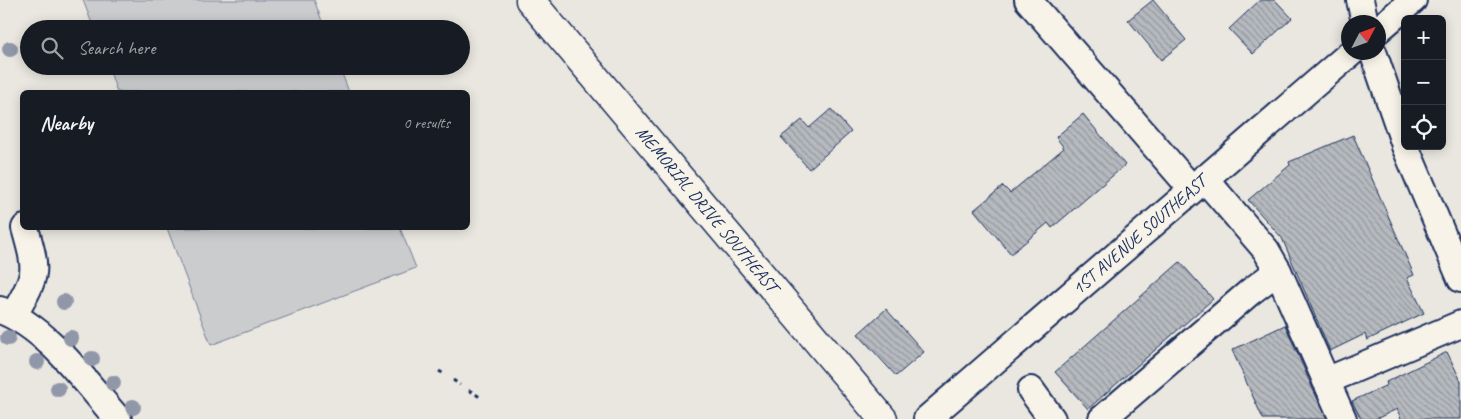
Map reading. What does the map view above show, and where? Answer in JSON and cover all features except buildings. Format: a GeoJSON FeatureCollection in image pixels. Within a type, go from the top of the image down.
{"type":"FeatureCollection","features":[{"type":"Feature","properties":{"kind":"main road","name":"MEMORIAL DRIVE SOUTHEAST"},"geometry":{"type":"LineString","coordinates":[[530,0],[883,419]]}},
{"type":"Feature","properties":{"kind":"street"},"geometry":{"type":"LineString","coordinates":[[1028,0],[1198,184],[1266,250],[1278,271],[1343,419]]}},
{"type":"Feature","properties":{"kind":"street"},"geometry":{"type":"LineString","coordinates":[[1360,0],[1363,15]]}},
{"type":"Feature","properties":{"kind":"street"},"geometry":{"type":"LineString","coordinates":[[1386,23],[1413,0]]}},
{"type":"Feature","properties":{"kind":"street","name":"1ST AVENUE SOUTHEAST"},"geometry":{"type":"LineString","coordinates":[[927,419],[1343,60]]}},
{"type":"Feature","properties":{"kind":"street"},"geometry":{"type":"LineString","coordinates":[[1376,60],[1401,133]]}},
{"type":"Feature","properties":{"kind":"street"},"geometry":{"type":"LineString","coordinates":[[1407,150],[1461,279]]}},
{"type":"Feature","properties":{"kind":"street"},"geometry":{"type":"LineString","coordinates":[[26,230],[34,262],[34,276],[7,312],[34,328],[118,419]]}},
{"type":"Feature","properties":{"kind":"street"},"geometry":{"type":"LineString","coordinates":[[1102,419],[1250,292],[1278,271]]}},
{"type":"Feature","properties":{"kind":"street"},"geometry":{"type":"LineString","coordinates":[[1326,381],[1461,324]]}},
{"type":"Feature","properties":{"kind":"street"},"geometry":{"type":"LineString","coordinates":[[1031,390],[1052,419]]}},
{"type":"Feature","properties":{"kind":"path"},"geometry":{"type":"LineString","coordinates":[[439,371],[444,374]]}},
{"type":"Feature","properties":{"kind":"path"},"geometry":{"type":"LineString","coordinates":[[453,380],[460,384]]}},
{"type":"Feature","properties":{"kind":"path"},"geometry":{"type":"LineString","coordinates":[[469,390],[480,397]]}},
{"type":"Feature","properties":{"kind":"shaded area"},"geometry":{"type":"Polygon","coordinates":[[[83,0],[314,0],[322,20],[91,20],[83,0]]]}},
{"type":"Feature","properties":{"kind":"shaded area"},"geometry":{"type":"Polygon","coordinates":[[[111,75],[342,75],[348,90],[116,90],[111,75]]]}},
{"type":"Feature","properties":{"kind":"shaded area"},"geometry":{"type":"Polygon","coordinates":[[[168,230],[401,230],[416,268],[211,345],[168,230]]]}}]}
